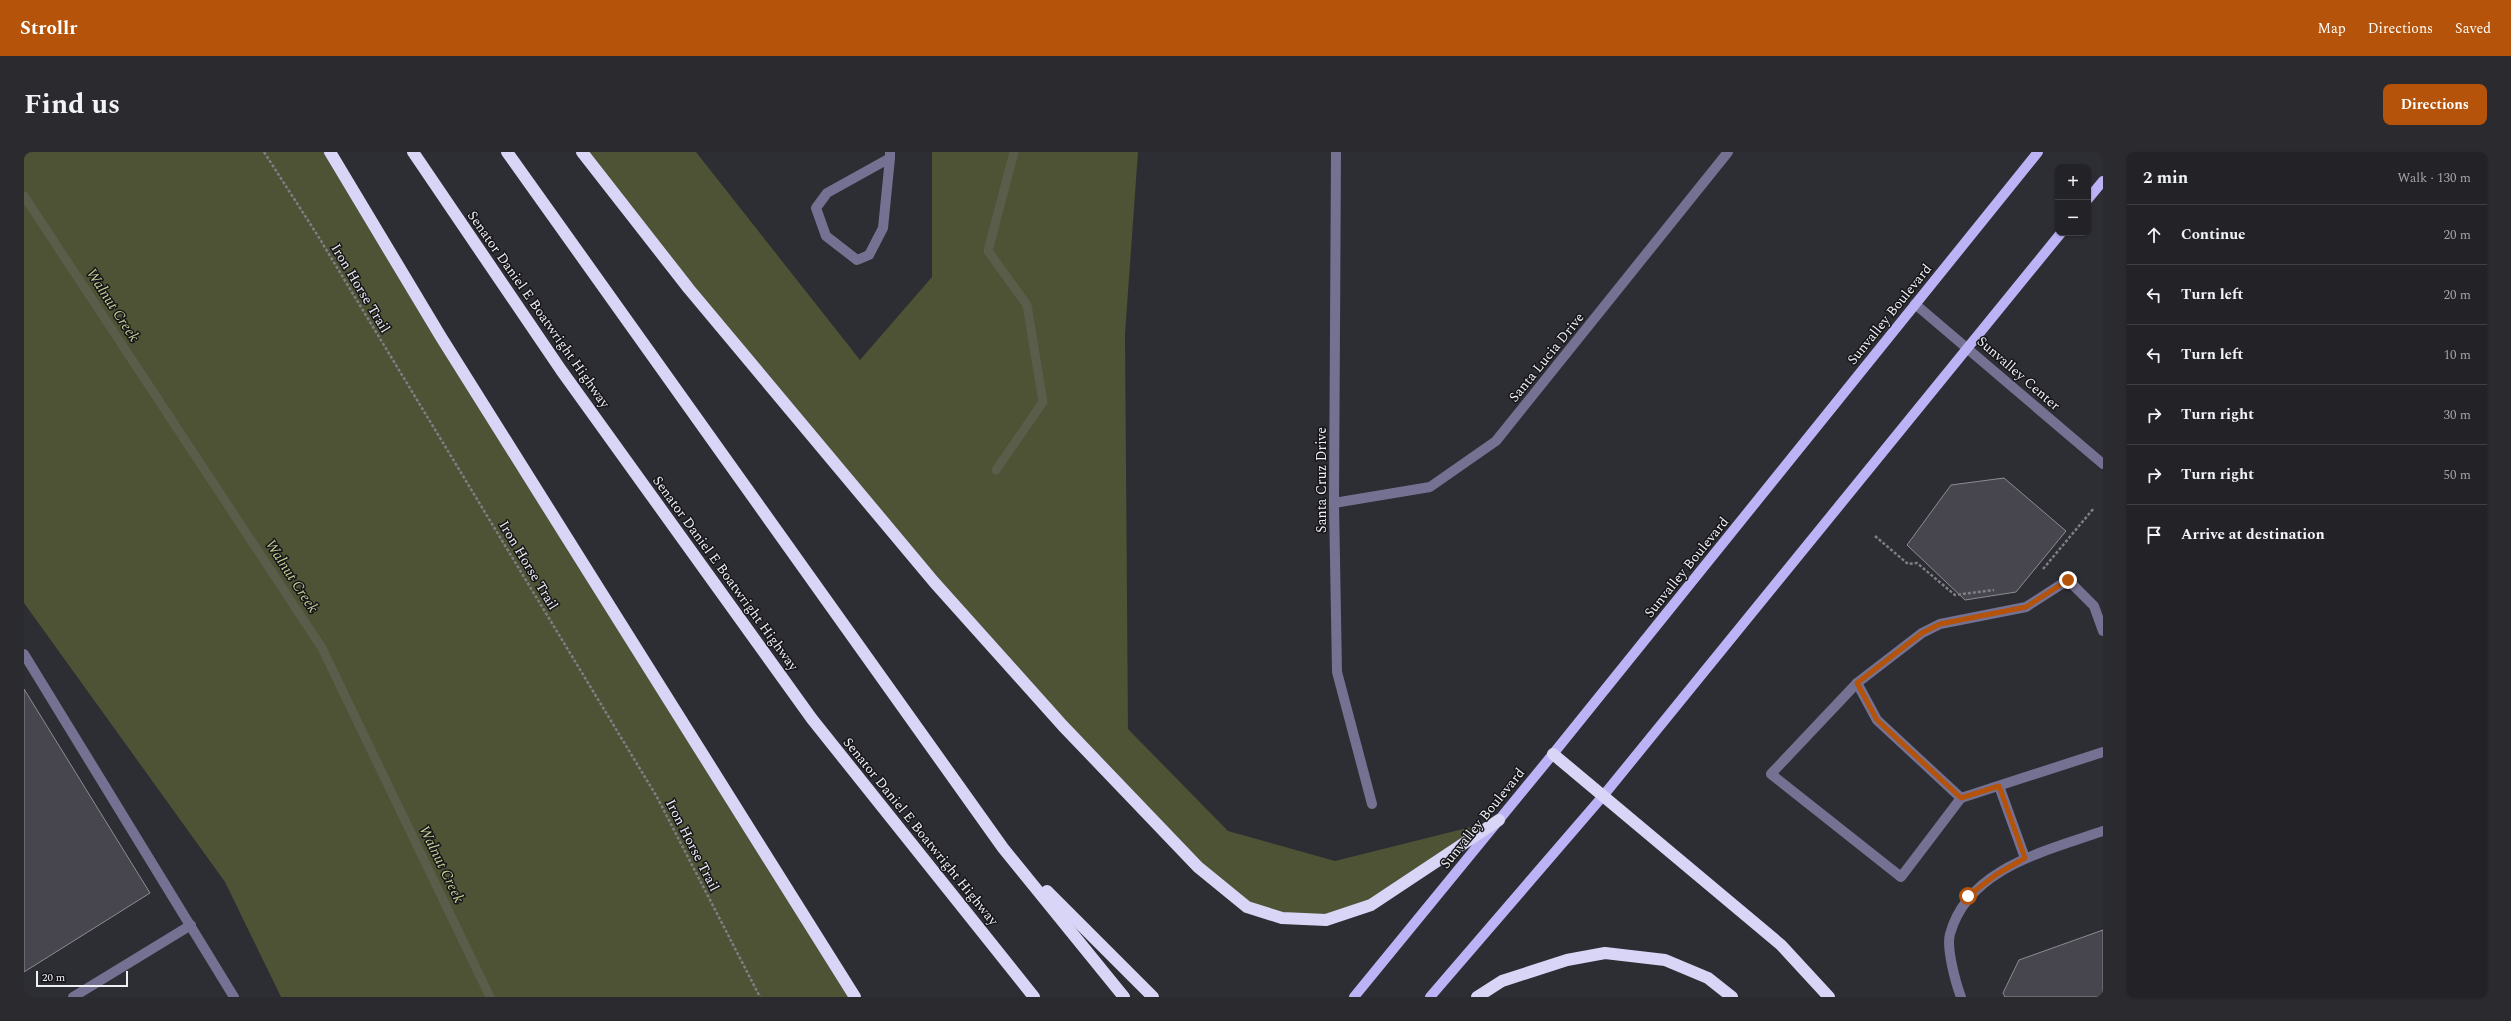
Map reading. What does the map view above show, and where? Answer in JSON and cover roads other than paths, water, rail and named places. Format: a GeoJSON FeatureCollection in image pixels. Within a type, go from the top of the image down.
{"type":"FeatureCollection","features":[{"type":"Feature","properties":{"kind":"highway"},"geometry":{"type":"LineString","coordinates":[[330,152],[441,337],[855,997]]}},
{"type":"Feature","properties":{"kind":"highway","name":"Senator Daniel E Boatwright Highway"},"geometry":{"type":"LineString","coordinates":[[413,152],[561,370],[812,719],[1034,997]]}},
{"type":"Feature","properties":{"kind":"highway"},"geometry":{"type":"LineString","coordinates":[[507,152],[1003,848],[1124,997]]}},
{"type":"Feature","properties":{"kind":"highway"},"geometry":{"type":"LineString","coordinates":[[582,152],[689,289],[934,582],[1062,726],[1198,867],[1248,907],[1282,918],[1326,920],[1371,905],[1499,820]]}},
{"type":"Feature","properties":{"kind":"highway"},"geometry":{"type":"LineString","coordinates":[[1553,754],[1781,945],[1829,997]]}},
{"type":"Feature","properties":{"kind":"highway"},"geometry":{"type":"LineString","coordinates":[[1003,848],[1153,997]]}},
{"type":"Feature","properties":{"kind":"highway"},"geometry":{"type":"LineString","coordinates":[[1477,997],[1502,981],[1567,960],[1605,953],[1665,960],[1708,978],[1732,997]]}},
{"type":"Feature","properties":{"kind":"main road","name":"Sunvalley Boulevard"},"geometry":{"type":"LineString","coordinates":[[1354,997],[1553,754],[2038,152]]}},
{"type":"Feature","properties":{"kind":"main road"},"geometry":{"type":"LineString","coordinates":[[2091,195],[2103,181]]}},
{"type":"Feature","properties":{"kind":"main road"},"geometry":{"type":"LineString","coordinates":[[1430,997],[1603,796],[2059,236]]}},
{"type":"Feature","properties":{"kind":"street","name":"Santa Cruz Drive"},"geometry":{"type":"LineString","coordinates":[[1336,152],[1334,503],[1337,672],[1372,804]]}},
{"type":"Feature","properties":{"kind":"street","name":"Santa Lucia Drive"},"geometry":{"type":"LineString","coordinates":[[1334,503],[1430,487],[1496,441],[1728,152]]}},
{"type":"Feature","properties":{"kind":"street"},"geometry":{"type":"LineString","coordinates":[[890,155],[882,228],[869,255],[857,260],[826,236],[816,208],[827,193],[890,155]]}},
{"type":"Feature","properties":{"kind":"street","name":"Sunvalley Center"},"geometry":{"type":"LineString","coordinates":[[1915,304],[1968,347],[2103,464]]}},
{"type":"Feature","properties":{"kind":"street"},"geometry":{"type":"LineString","coordinates":[[2103,631],[2094,606],[2068,580],[2026,607],[1940,624],[1922,633],[1857,683],[1771,774],[1901,877],[1961,798],[2103,752]]}},
{"type":"Feature","properties":{"kind":"street"},"geometry":{"type":"LineString","coordinates":[[24,654],[234,997]]}},
{"type":"Feature","properties":{"kind":"street"},"geometry":{"type":"LineString","coordinates":[[1857,683],[1877,720],[1961,798]]}},
{"type":"Feature","properties":{"kind":"street"},"geometry":{"type":"LineString","coordinates":[[1999,786],[2025,858]]}},
{"type":"Feature","properties":{"kind":"street"},"geometry":{"type":"LineString","coordinates":[[1961,997],[1954,978],[1949,935],[1968,896],[1997,874],[2025,858],[2103,831]]}},
{"type":"Feature","properties":{"kind":"street"},"geometry":{"type":"LineString","coordinates":[[73,997],[191,925]]}},
{"type":"Feature","properties":{"kind":"waterway"},"geometry":{"type":"LineString","coordinates":[[996,470],[1043,402],[1027,305],[988,251],[1014,152]]}},
{"type":"Feature","properties":{"kind":"waterway","name":"Walnut Creek"},"geometry":{"type":"LineString","coordinates":[[24,196],[322,648],[490,997]]}}]}
